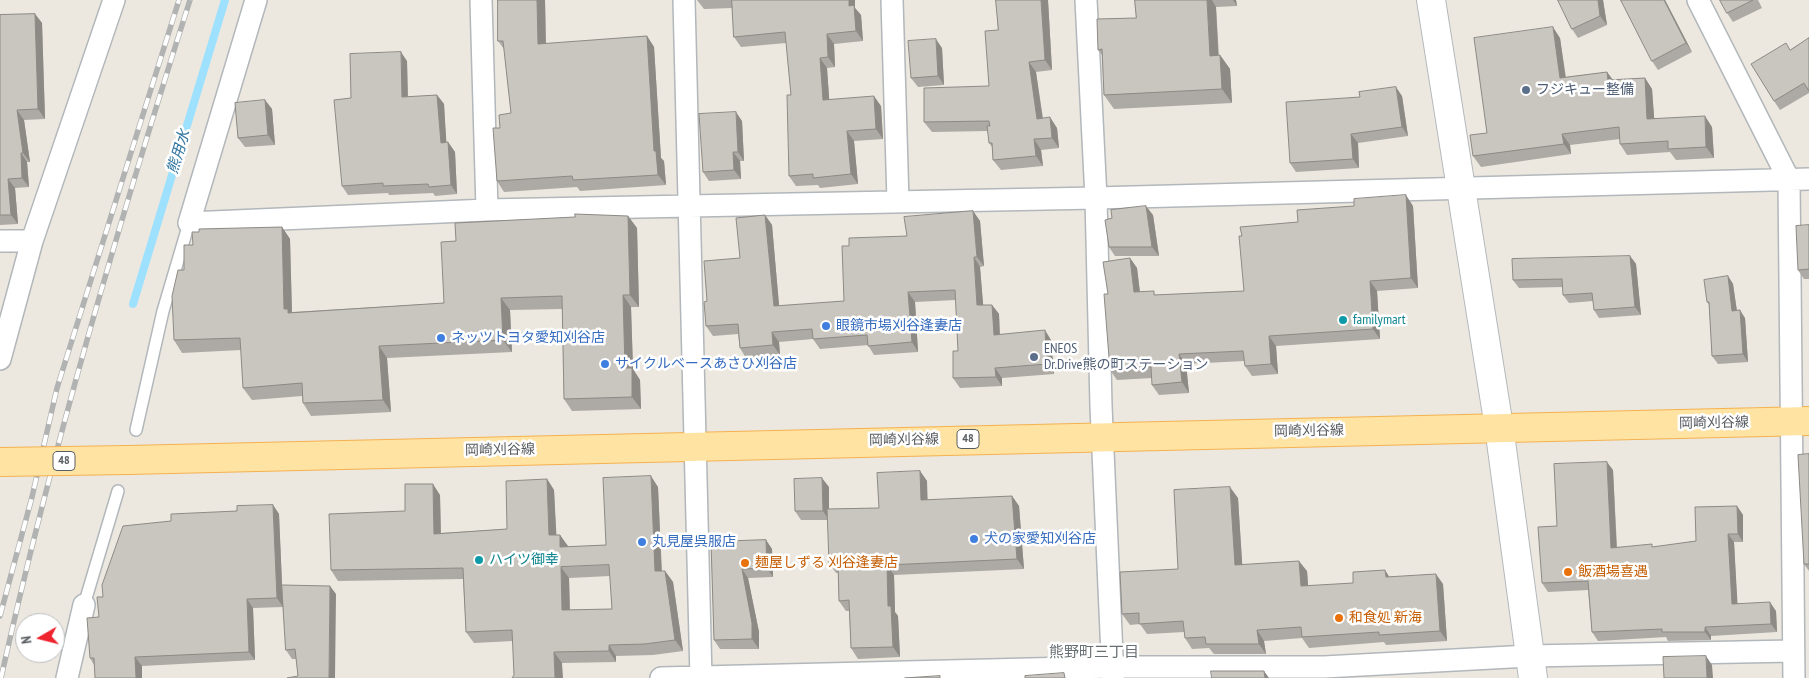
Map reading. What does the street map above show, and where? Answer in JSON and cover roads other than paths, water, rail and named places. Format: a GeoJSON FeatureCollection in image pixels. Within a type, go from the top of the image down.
{"type":"FeatureCollection","features":[{"type":"Feature","properties":{"kind":"main road","name":"岡崎刈谷線"},"geometry":{"type":"LineString","coordinates":[[0,462],[1103,435],[1800,421]]}},
{"type":"Feature","properties":{"kind":"street"},"geometry":{"type":"LineString","coordinates":[[0,359],[32,242],[114,0]]}},
{"type":"Feature","properties":{"kind":"street"},"geometry":{"type":"LineString","coordinates":[[256,0],[189,223],[488,210],[1096,198],[1799,180]]}},
{"type":"Feature","properties":{"kind":"street"},"geometry":{"type":"LineString","coordinates":[[481,0],[488,210]]}},
{"type":"Feature","properties":{"kind":"street"},"geometry":{"type":"LineString","coordinates":[[684,0],[697,445],[701,678]]}},
{"type":"Feature","properties":{"kind":"street"},"geometry":{"type":"LineString","coordinates":[[892,0],[898,201]]}},
{"type":"Feature","properties":{"kind":"street"},"geometry":{"type":"LineString","coordinates":[[1086,0],[1096,198],[1113,673]]}},
{"type":"Feature","properties":{"kind":"street"},"geometry":{"type":"LineString","coordinates":[[1431,0],[1498,427],[1531,667]]}},
{"type":"Feature","properties":{"kind":"street"},"geometry":{"type":"LineString","coordinates":[[1698,0],[1799,180],[1800,421],[1793,652],[1794,678]]}},
{"type":"Feature","properties":{"kind":"street"},"geometry":{"type":"LineString","coordinates":[[0,241],[32,242]]}},
{"type":"Feature","properties":{"kind":"street"},"geometry":{"type":"LineString","coordinates":[[67,678],[84,605]]}},
{"type":"Feature","properties":{"kind":"street"},"geometry":{"type":"LineString","coordinates":[[661,678],[1325,672],[1531,667],[1793,652]]}},
{"type":"Feature","properties":{"kind":"lane"},"geometry":{"type":"LineString","coordinates":[[136,430],[162,311],[189,223]]}},
{"type":"Feature","properties":{"kind":"lane"},"geometry":{"type":"LineString","coordinates":[[84,605],[118,491]]}},
{"type":"Feature","properties":{"kind":"waterway","name":"熊用水"},"geometry":{"type":"LineString","coordinates":[[133,304],[225,0]]}},
{"type":"Feature","properties":{"kind":"railway"},"geometry":{"type":"LineString","coordinates":[[0,616],[32,497],[57,388],[179,0]]}},
{"type":"Feature","properties":{"kind":"railway"},"geometry":{"type":"LineString","coordinates":[[1,678],[64,422],[112,252],[190,0]]}},
{"type":"Feature","properties":{"kind":"place","name":"フジキュー整備"},"geometry":{"type":"Point","coordinates":[1526,90]}},
{"type":"Feature","properties":{"kind":"place","name":"familymart"},"geometry":{"type":"Point","coordinates":[1343,320]}},
{"type":"Feature","properties":{"kind":"place","name":"眼鏡市場刈谷逢妻店"},"geometry":{"type":"Point","coordinates":[826,326]}},
{"type":"Feature","properties":{"kind":"place","name":"ネッツトヨタ愛知刈谷店"},"geometry":{"type":"Point","coordinates":[441,338]}},
{"type":"Feature","properties":{"kind":"place","name":"ENEOS Dr.Drive熊の町ステーション"},"geometry":{"type":"Point","coordinates":[1034,357]}},
{"type":"Feature","properties":{"kind":"place","name":"サイクルベースあさひ刈谷店"},"geometry":{"type":"Point","coordinates":[605,364]}},
{"type":"Feature","properties":{"kind":"place","name":"犬の家愛知刈谷店"},"geometry":{"type":"Point","coordinates":[974,539]}},
{"type":"Feature","properties":{"kind":"place","name":"丸見屋呉服店"},"geometry":{"type":"Point","coordinates":[642,542]}},
{"type":"Feature","properties":{"kind":"place","name":"ハイツ御幸"},"geometry":{"type":"Point","coordinates":[479,560]}},
{"type":"Feature","properties":{"kind":"place","name":"麺屋しずる 刈谷逢妻店"},"geometry":{"type":"Point","coordinates":[745,563]}},
{"type":"Feature","properties":{"kind":"place","name":"飯酒場喜遇"},"geometry":{"type":"Point","coordinates":[1568,572]}},
{"type":"Feature","properties":{"kind":"place","name":"和食処 新海"},"geometry":{"type":"Point","coordinates":[1339,618]}},
{"type":"Feature","properties":{"kind":"district","name":"熊野町三丁目"},"geometry":{"type":"Point","coordinates":[1094,653]}}]}
